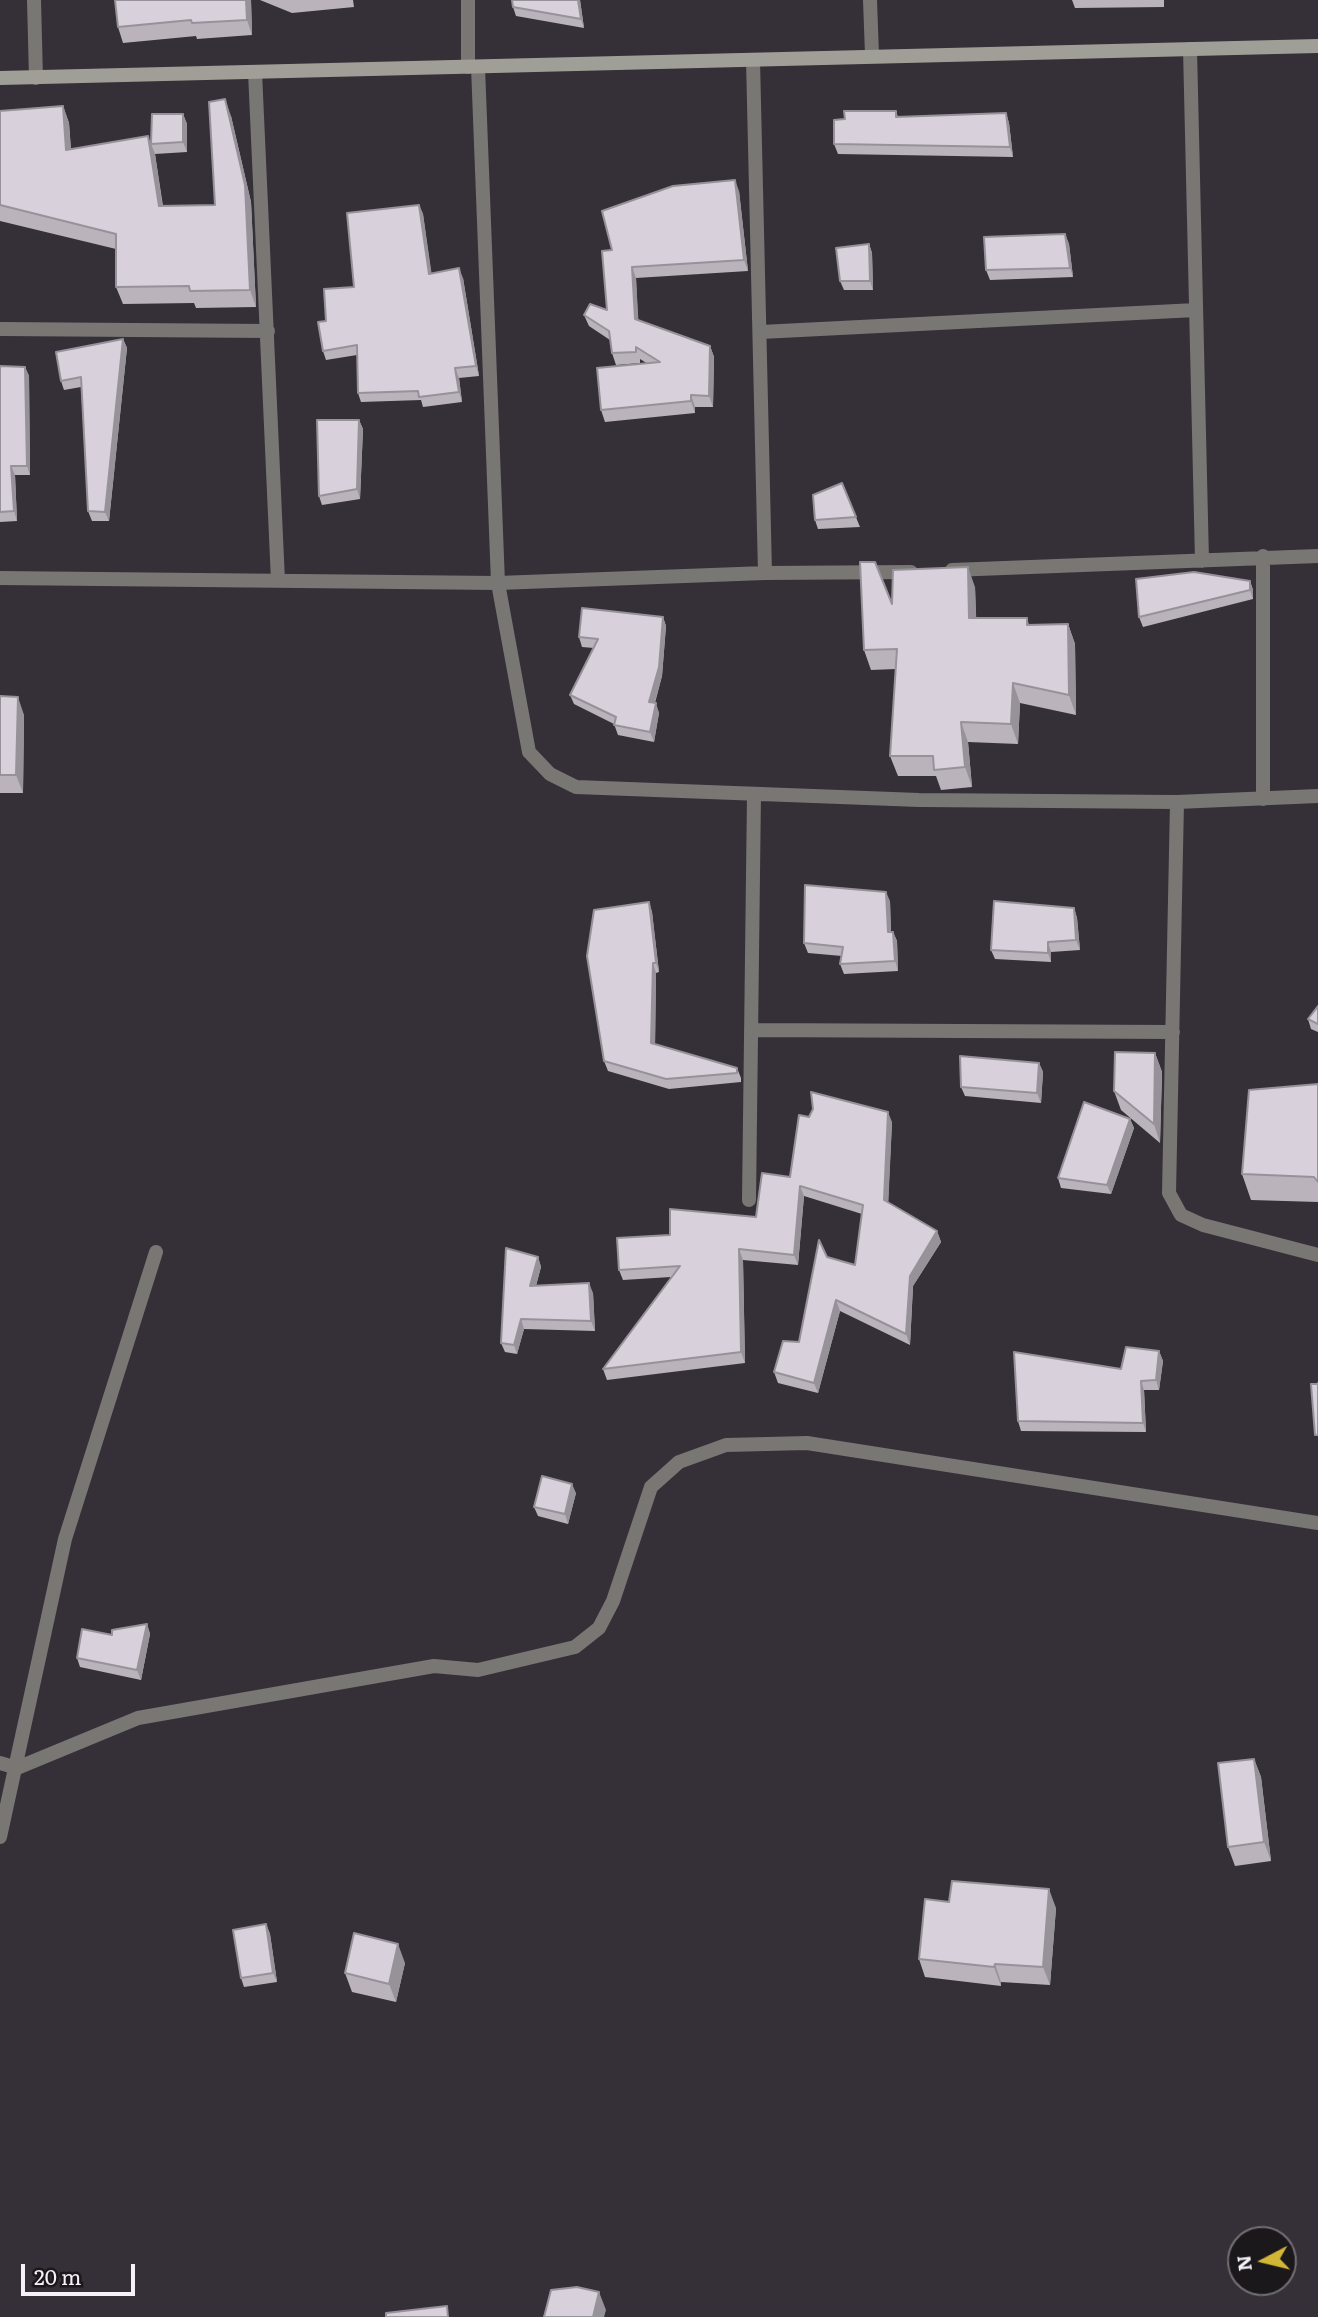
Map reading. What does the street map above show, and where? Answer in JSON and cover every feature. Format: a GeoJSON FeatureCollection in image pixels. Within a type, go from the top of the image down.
{"type":"FeatureCollection","features":[{"type":"Feature","properties":{"kind":"street"},"geometry":{"type":"LineString","coordinates":[[34,0],[36,78]]}},
{"type":"Feature","properties":{"kind":"street"},"geometry":{"type":"LineString","coordinates":[[468,0],[498,583],[529,752],[550,774],[576,787],[919,800],[1177,802],[1318,796]]}},
{"type":"Feature","properties":{"kind":"street"},"geometry":{"type":"LineString","coordinates":[[870,0],[872,55]]}},
{"type":"Feature","properties":{"kind":"street"},"geometry":{"type":"LineString","coordinates":[[0,78],[1318,46]]}},
{"type":"Feature","properties":{"kind":"street"},"geometry":{"type":"LineString","coordinates":[[1190,49],[1202,561]]}},
{"type":"Feature","properties":{"kind":"street"},"geometry":{"type":"LineString","coordinates":[[753,60],[765,573]]}},
{"type":"Feature","properties":{"kind":"street"},"geometry":{"type":"LineString","coordinates":[[255,72],[278,581]]}},
{"type":"Feature","properties":{"kind":"street"},"geometry":{"type":"LineString","coordinates":[[761,332],[1196,310]]}},
{"type":"Feature","properties":{"kind":"street"},"geometry":{"type":"LineString","coordinates":[[0,329],[268,331]]}},
{"type":"Feature","properties":{"kind":"street"},"geometry":{"type":"LineString","coordinates":[[1263,555],[1263,799]]}},
{"type":"Feature","properties":{"kind":"street"},"geometry":{"type":"LineString","coordinates":[[0,578],[498,583],[1202,561],[1263,555],[1318,556]]}},
{"type":"Feature","properties":{"kind":"street"},"geometry":{"type":"LineString","coordinates":[[749,1200],[754,794]]}},
{"type":"Feature","properties":{"kind":"street"},"geometry":{"type":"LineString","coordinates":[[1177,802],[1169,1193],[1181,1215],[1203,1225],[1318,1255]]}},
{"type":"Feature","properties":{"kind":"street"},"geometry":{"type":"LineString","coordinates":[[751,1030],[1173,1032]]}},
{"type":"Feature","properties":{"kind":"street"},"geometry":{"type":"LineString","coordinates":[[0,1838],[65,1539],[156,1252]]}},
{"type":"Feature","properties":{"kind":"street"},"geometry":{"type":"LineString","coordinates":[[0,1763],[17,1768],[138,1718],[434,1666],[478,1670],[575,1647],[599,1628],[613,1601],[651,1487],[679,1462],[726,1446],[807,1443],[1318,1523]]}},
{"type":"Feature","properties":{"kind":"building"},"geometry":{"type":"Polygon","coordinates":[[[115,0],[246,0],[247,20],[192,23],[191,20],[118,27],[115,0]]]}},
{"type":"Feature","properties":{"kind":"building"},"geometry":{"type":"Polygon","coordinates":[[[512,0],[578,0],[581,19],[513,7],[512,0]]]}},
{"type":"Feature","properties":{"kind":"building"},"geometry":{"type":"Polygon","coordinates":[[[225,99],[245,185],[250,290],[190,291],[189,286],[116,287],[116,234],[0,205],[0,111],[63,106],[66,150],[148,136],[159,206],[215,205],[209,102],[225,99]]]}},
{"type":"Feature","properties":{"kind":"building"},"geometry":{"type":"Polygon","coordinates":[[[844,111],[896,111],[896,117],[1006,113],[1010,147],[834,144],[834,120],[845,119],[844,111]]]}},
{"type":"Feature","properties":{"kind":"building"},"geometry":{"type":"Polygon","coordinates":[[[152,114],[183,114],[183,142],[151,144],[152,114]]]}},
{"type":"Feature","properties":{"kind":"building"},"geometry":{"type":"Polygon","coordinates":[[[735,180],[744,260],[632,267],[635,319],[710,346],[709,396],[691,395],[691,401],[601,410],[597,368],[660,362],[636,347],[636,352],[612,353],[609,331],[584,315],[590,304],[607,310],[602,251],[612,250],[602,211],[673,186],[735,180]]]}},
{"type":"Feature","properties":{"kind":"building"},"geometry":{"type":"Polygon","coordinates":[[[419,205],[429,274],[459,268],[476,366],[455,368],[459,392],[419,397],[418,391],[358,393],[357,345],[323,351],[318,322],[326,321],[324,289],[354,287],[347,213],[419,205]]]}},
{"type":"Feature","properties":{"kind":"building"},"geometry":{"type":"Polygon","coordinates":[[[1065,234],[1070,268],[986,270],[984,237],[1065,234]]]}},
{"type":"Feature","properties":{"kind":"building"},"geometry":{"type":"Polygon","coordinates":[[[869,244],[870,281],[840,281],[836,248],[869,244]]]}},
{"type":"Feature","properties":{"kind":"building"},"geometry":{"type":"Polygon","coordinates":[[[123,339],[105,512],[88,511],[81,377],[61,381],[56,352],[123,339]]]}},
{"type":"Feature","properties":{"kind":"building"},"geometry":{"type":"Polygon","coordinates":[[[0,366],[25,367],[27,466],[11,466],[14,511],[0,512],[0,366]]]}},
{"type":"Feature","properties":{"kind":"building"},"geometry":{"type":"Polygon","coordinates":[[[317,420],[359,420],[357,489],[319,496],[317,420]]]}},
{"type":"Feature","properties":{"kind":"building"},"geometry":{"type":"Polygon","coordinates":[[[842,483],[856,517],[815,520],[813,495],[842,483]]]}},
{"type":"Feature","properties":{"kind":"building"},"geometry":{"type":"Polygon","coordinates":[[[860,562],[875,562],[892,604],[893,570],[968,567],[969,618],[1027,618],[1027,625],[1068,624],[1069,695],[1013,683],[1011,724],[961,722],[965,767],[934,770],[933,756],[890,756],[897,649],[864,650],[860,562]]]}},
{"type":"Feature","properties":{"kind":"building"},"geometry":{"type":"Polygon","coordinates":[[[1194,572],[1250,581],[1250,590],[1139,617],[1136,579],[1194,572]]]}},
{"type":"Feature","properties":{"kind":"building"},"geometry":{"type":"Polygon","coordinates":[[[582,608],[663,617],[659,667],[649,702],[656,703],[650,732],[614,725],[616,717],[570,695],[598,639],[579,637],[582,608]]]}},
{"type":"Feature","properties":{"kind":"building"},"geometry":{"type":"Polygon","coordinates":[[[0,696],[18,697],[16,775],[0,775],[0,696]]]}},
{"type":"Feature","properties":{"kind":"building"},"geometry":{"type":"Polygon","coordinates":[[[805,885],[886,892],[888,932],[893,932],[895,961],[840,964],[843,947],[804,943],[805,885]]]}},
{"type":"Feature","properties":{"kind":"building"},"geometry":{"type":"Polygon","coordinates":[[[994,901],[1074,908],[1076,940],[1048,942],[1048,953],[991,950],[994,901]]]}},
{"type":"Feature","properties":{"kind":"building"},"geometry":{"type":"Polygon","coordinates":[[[649,902],[656,963],[653,963],[651,1043],[737,1068],[737,1073],[666,1079],[604,1061],[587,956],[594,910],[649,902]]]}},
{"type":"Feature","properties":{"kind":"building"},"geometry":{"type":"Polygon","coordinates":[[[1318,1006],[1318,1024],[1308,1019],[1318,1006]]]}},
{"type":"Feature","properties":{"kind":"building"},"geometry":{"type":"Polygon","coordinates":[[[1115,1052],[1155,1053],[1154,1124],[1114,1091],[1115,1052]]]}},
{"type":"Feature","properties":{"kind":"building"},"geometry":{"type":"Polygon","coordinates":[[[960,1056],[1039,1063],[1037,1093],[961,1087],[960,1056]]]}},
{"type":"Feature","properties":{"kind":"building"},"geometry":{"type":"Polygon","coordinates":[[[1318,1084],[1318,1182],[1314,1177],[1242,1174],[1249,1090],[1318,1084]]]}},
{"type":"Feature","properties":{"kind":"building"},"geometry":{"type":"Polygon","coordinates":[[[811,1092],[888,1112],[884,1200],[937,1231],[910,1276],[906,1334],[836,1300],[814,1383],[774,1372],[783,1341],[799,1342],[819,1240],[827,1257],[855,1265],[863,1205],[800,1186],[794,1255],[739,1249],[741,1352],[603,1369],[680,1266],[619,1270],[617,1238],[670,1235],[670,1209],[756,1217],[762,1173],[790,1177],[799,1115],[809,1117],[813,1109],[811,1092]]]}},
{"type":"Feature","properties":{"kind":"building"},"geometry":{"type":"Polygon","coordinates":[[[1084,1102],[1130,1119],[1107,1185],[1058,1178],[1084,1102]]]}},
{"type":"Feature","properties":{"kind":"building"},"geometry":{"type":"Polygon","coordinates":[[[506,1248],[538,1257],[530,1286],[589,1283],[591,1321],[521,1319],[514,1345],[501,1343],[506,1248]]]}},
{"type":"Feature","properties":{"kind":"building"},"geometry":{"type":"Polygon","coordinates":[[[1126,1347],[1159,1351],[1156,1380],[1141,1381],[1143,1423],[1018,1421],[1014,1352],[1121,1369],[1126,1347]]]}},
{"type":"Feature","properties":{"kind":"building"},"geometry":{"type":"Polygon","coordinates":[[[1311,1384],[1318,1384],[1318,1435],[1315,1435],[1311,1384]]]}},
{"type":"Feature","properties":{"kind":"building"},"geometry":{"type":"Polygon","coordinates":[[[542,1476],[572,1484],[565,1514],[534,1507],[542,1476]]]}},
{"type":"Feature","properties":{"kind":"building"},"geometry":{"type":"Polygon","coordinates":[[[147,1624],[137,1670],[77,1658],[82,1629],[112,1635],[112,1630],[147,1624]]]}},
{"type":"Feature","properties":{"kind":"building"},"geometry":{"type":"Polygon","coordinates":[[[1254,1759],[1264,1842],[1228,1847],[1218,1763],[1254,1759]]]}},
{"type":"Feature","properties":{"kind":"building"},"geometry":{"type":"Polygon","coordinates":[[[952,1881],[1049,1889],[1043,1967],[995,1964],[994,1967],[919,1959],[925,1899],[949,1902],[952,1881]]]}},
{"type":"Feature","properties":{"kind":"building"},"geometry":{"type":"Polygon","coordinates":[[[266,1924],[273,1973],[241,1978],[233,1930],[266,1924]]]}},
{"type":"Feature","properties":{"kind":"building"},"geometry":{"type":"Polygon","coordinates":[[[354,1933],[398,1944],[389,1984],[345,1973],[354,1933]]]}},
{"type":"Feature","properties":{"kind":"building"},"geometry":{"type":"Polygon","coordinates":[[[577,2287],[599,2292],[593,2317],[544,2317],[551,2290],[577,2287]]]}},
{"type":"Feature","properties":{"kind":"building"},"geometry":{"type":"Polygon","coordinates":[[[447,2306],[448,2317],[386,2317],[386,2313],[447,2306]]]}}]}
